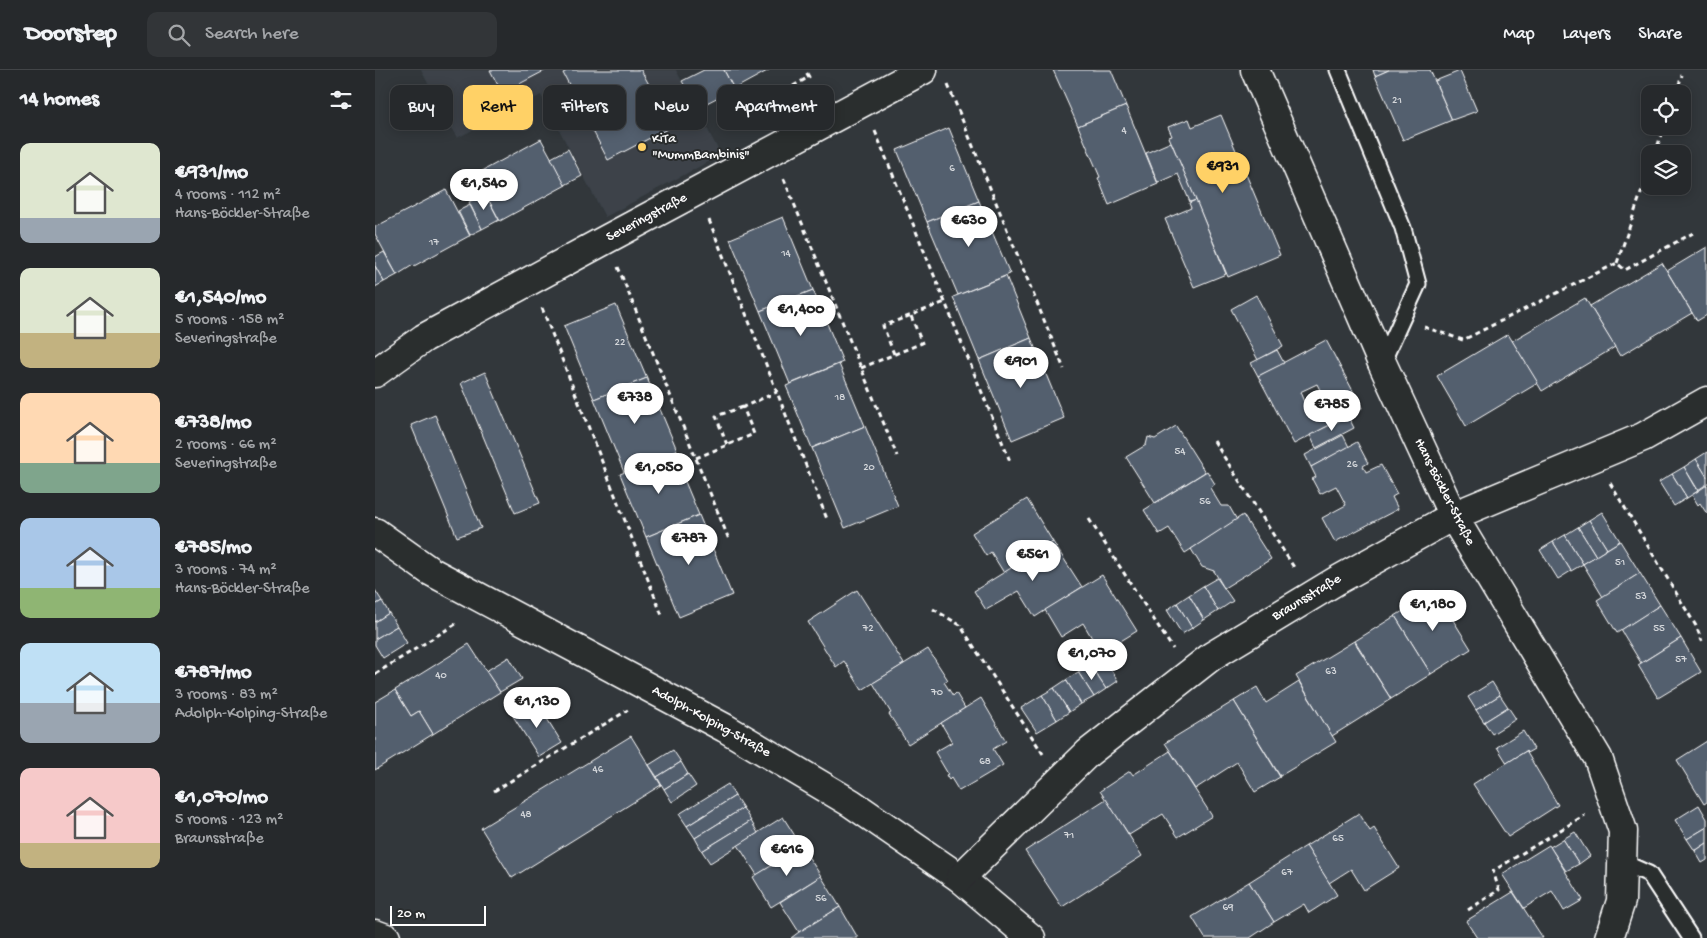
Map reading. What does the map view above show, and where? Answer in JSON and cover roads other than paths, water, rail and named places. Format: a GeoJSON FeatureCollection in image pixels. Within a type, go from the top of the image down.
{"type":"FeatureCollection","features":[{"type":"Feature","properties":{"kind":"street","name":"Hans-Böckler-Straße"},"geometry":{"type":"LineString","coordinates":[[1255,70],[1382,363],[1453,516],[1598,758],[1623,831],[1621,901],[1609,938]]}},
{"type":"Feature","properties":{"kind":"street","name":"Severingstraße"},"geometry":{"type":"LineString","coordinates":[[375,373],[424,338],[863,102],[934,75]]}},
{"type":"Feature","properties":{"kind":"street","name":"Braunsstraße"},"geometry":{"type":"LineString","coordinates":[[960,878],[1088,753],[1212,656],[1311,595],[1453,516],[1643,437],[1707,401]]}},
{"type":"Feature","properties":{"kind":"street","name":"Adolph-Kolping-Straße"},"geometry":{"type":"LineString","coordinates":[[375,532],[430,571],[725,728],[851,803],[960,878],[1031,938]]}},
{"type":"Feature","properties":{"kind":"street"},"geometry":{"type":"LineString","coordinates":[[375,934],[385,938]]}},
{"type":"Feature","properties":{"kind":"lane"},"geometry":{"type":"LineString","coordinates":[[1338,70],[1403,228],[1419,284],[1382,363]]}},
{"type":"Feature","properties":{"kind":"lane"},"geometry":{"type":"LineString","coordinates":[[1622,862],[1649,874],[1691,938]]}},
{"type":"Feature","properties":{"kind":"place","name":"KiTa \"MummBambinis\""},"geometry":{"type":"Point","coordinates":[642,147]}}]}
